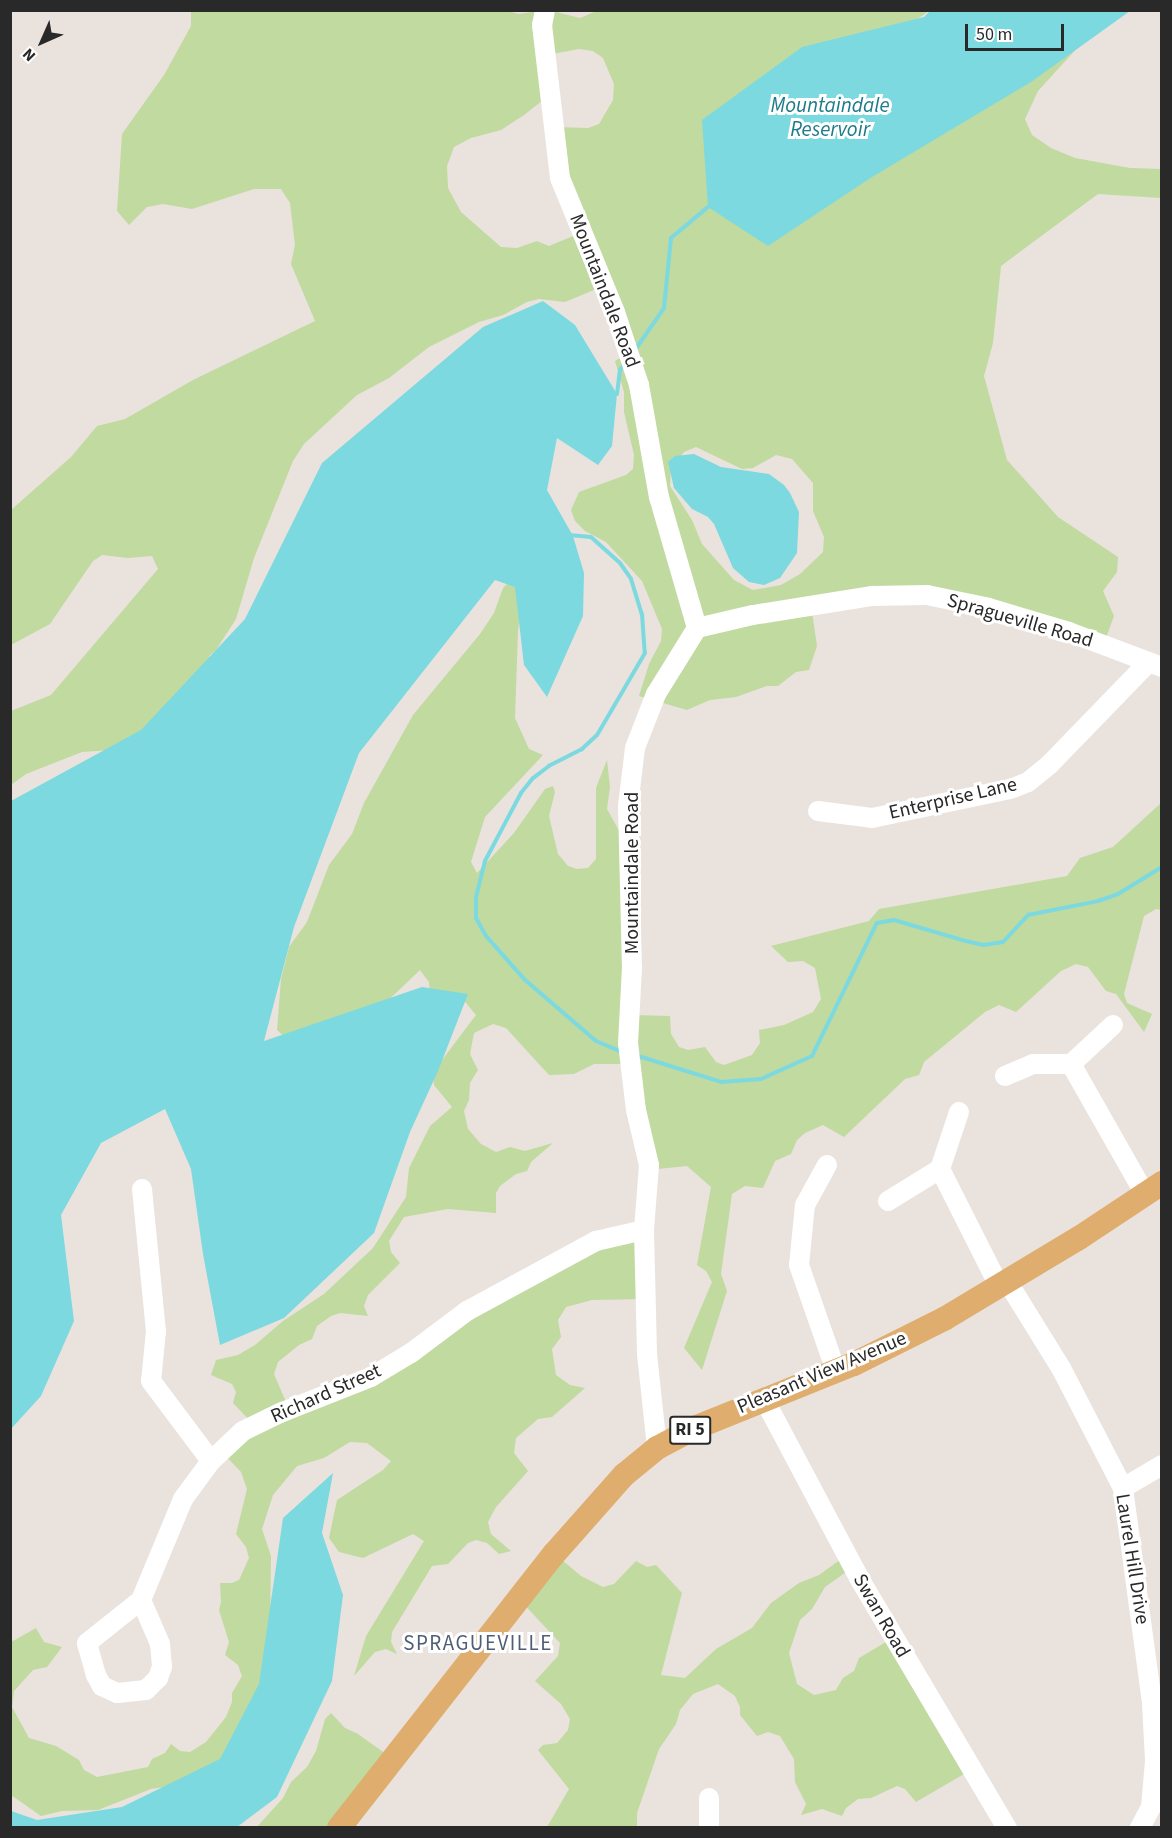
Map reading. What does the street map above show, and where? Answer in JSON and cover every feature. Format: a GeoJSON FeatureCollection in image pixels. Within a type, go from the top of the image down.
{"type":"FeatureCollection","features":[{"type":"Feature","properties":{"kind":"main road","name":"Pleasant View Avenue"},"geometry":{"type":"LineString","coordinates":[[339,1827],[561,1545],[624,1475],[657,1448],[692,1429],[836,1371],[944,1319],[1153,1189]]}},
{"type":"Feature","properties":{"kind":"street","name":"Mountaindale Road"},"geometry":{"type":"LineString","coordinates":[[545,10],[542,25],[560,178],[615,312],[639,384],[659,496],[697,628],[656,694],[635,748],[628,806],[632,967],[628,1043],[636,1110],[649,1165],[644,1230],[647,1354],[657,1448]]}},
{"type":"Feature","properties":{"kind":"street","name":"Spragueville Road"},"geometry":{"type":"LineString","coordinates":[[697,628],[753,615],[872,596],[927,595],[989,608],[1069,632],[1155,665]]}},
{"type":"Feature","properties":{"kind":"street","name":"Enterprise Lane"},"geometry":{"type":"LineString","coordinates":[[818,811],[872,818],[1010,789],[1028,782],[1155,665]]}},
{"type":"Feature","properties":{"kind":"street"},"geometry":{"type":"LineString","coordinates":[[1005,1076],[1033,1064],[1071,1064],[1113,1025]]}},
{"type":"Feature","properties":{"kind":"street"},"geometry":{"type":"LineString","coordinates":[[1071,1064],[1153,1189]]}},
{"type":"Feature","properties":{"kind":"street"},"geometry":{"type":"LineString","coordinates":[[888,1201],[940,1169],[959,1112]]}},
{"type":"Feature","properties":{"kind":"street"},"geometry":{"type":"LineString","coordinates":[[827,1165],[805,1205],[799,1265],[836,1371]]}},
{"type":"Feature","properties":{"kind":"street","name":"Laurel Hill Drive"},"geometry":{"type":"LineString","coordinates":[[940,1169],[1003,1283],[1061,1368],[1123,1488],[1136,1569],[1154,1726],[1155,1761],[1151,1807],[1140,1827]]}},
{"type":"Feature","properties":{"kind":"street"},"geometry":{"type":"LineString","coordinates":[[141,1189],[156,1331],[151,1381],[211,1461]]}},
{"type":"Feature","properties":{"kind":"street","name":"Richard Street"},"geometry":{"type":"LineString","coordinates":[[141,1600],[163,1656],[162,1667],[153,1686],[136,1693],[124,1694],[102,1686],[96,1676],[87,1643],[141,1600],[183,1499],[211,1461],[243,1431],[280,1413],[371,1377],[411,1353],[467,1311],[596,1241],[644,1230]]}},
{"type":"Feature","properties":{"kind":"street","name":"Swan Road"},"geometry":{"type":"LineString","coordinates":[[764,1399],[853,1568],[1007,1827]]}},
{"type":"Feature","properties":{"kind":"street"},"geometry":{"type":"LineString","coordinates":[[1123,1488],[1161,1465]]}},
{"type":"Feature","properties":{"kind":"street"},"geometry":{"type":"LineString","coordinates":[[708,1827],[709,1798]]}},
{"type":"Feature","properties":{"kind":"green space"},"geometry":{"type":"Polygon","coordinates":[[[505,10],[518,14],[548,10],[580,18],[599,10],[929,11],[906,27],[1089,35],[1038,91],[1025,119],[1032,135],[1051,148],[1075,158],[1130,168],[1161,169],[1161,198],[1098,194],[1001,266],[993,343],[984,376],[1007,460],[1058,517],[1118,557],[1117,572],[1103,591],[1114,616],[1103,646],[925,595],[812,612],[817,646],[809,670],[796,672],[778,686],[767,686],[736,697],[710,700],[687,710],[639,696],[649,664],[661,641],[662,629],[642,581],[606,542],[585,531],[575,521],[571,510],[579,492],[626,475],[633,469],[634,455],[624,412],[624,392],[615,361],[625,355],[601,287],[565,302],[539,299],[527,302],[503,315],[479,322],[429,347],[389,378],[357,395],[304,444],[293,461],[254,558],[236,619],[216,650],[209,656],[211,660],[126,749],[82,752],[26,774],[11,785],[11,711],[51,695],[158,569],[152,556],[128,558],[102,555],[93,561],[50,624],[11,645],[11,510],[71,457],[97,426],[125,419],[193,380],[315,321],[291,264],[295,245],[290,203],[281,189],[254,189],[192,209],[163,204],[147,207],[129,225],[117,211],[122,134],[164,75],[191,26],[191,11],[505,10]],[[579,49],[547,55],[547,97],[501,130],[471,138],[454,147],[447,166],[448,188],[461,212],[501,247],[517,248],[537,241],[549,246],[578,234],[554,127],[588,128],[599,124],[613,100],[614,84],[603,58],[593,51],[579,49]],[[696,447],[684,452],[671,468],[670,486],[692,520],[702,544],[734,580],[753,590],[781,585],[800,574],[823,552],[824,537],[813,511],[813,483],[792,459],[776,455],[753,468],[742,469],[696,447]]]}},
{"type":"Feature","properties":{"kind":"green space"},"geometry":{"type":"Polygon","coordinates":[[[515,576],[523,595],[518,631],[515,718],[529,749],[543,755],[485,817],[471,862],[477,873],[514,833],[545,789],[553,786],[555,792],[549,816],[558,854],[568,866],[577,869],[588,868],[596,859],[596,788],[607,760],[610,787],[607,809],[622,836],[632,1015],[670,1016],[671,1034],[679,1047],[688,1050],[705,1047],[716,1062],[724,1065],[752,1055],[760,1043],[759,1030],[784,1025],[813,1012],[821,999],[815,968],[803,961],[788,962],[771,946],[869,921],[879,909],[1067,876],[1080,858],[1113,847],[1161,803],[1161,910],[1156,909],[1144,916],[1124,994],[1127,1003],[1152,1014],[1144,1032],[1116,994],[1106,991],[1088,967],[1076,964],[1061,971],[1016,1012],[999,1005],[985,1012],[924,1062],[919,1075],[905,1079],[844,1137],[823,1125],[805,1133],[797,1140],[791,1154],[775,1161],[763,1188],[745,1186],[732,1194],[721,1274],[727,1291],[702,1370],[684,1348],[712,1282],[706,1271],[697,1265],[711,1187],[687,1166],[648,1170],[628,1064],[594,1064],[574,1074],[549,1075],[506,1028],[493,1024],[474,1033],[470,1054],[478,1070],[470,1083],[469,1100],[464,1111],[468,1129],[481,1144],[496,1152],[510,1147],[525,1151],[553,1143],[531,1162],[527,1171],[516,1174],[500,1186],[496,1193],[496,1213],[448,1209],[404,1217],[389,1241],[391,1252],[400,1263],[368,1295],[364,1306],[368,1316],[340,1313],[331,1316],[317,1326],[312,1339],[299,1345],[278,1362],[274,1374],[289,1409],[347,1387],[590,1245],[640,1233],[643,1299],[592,1300],[566,1307],[558,1320],[561,1337],[552,1349],[556,1375],[570,1385],[585,1388],[552,1417],[538,1419],[516,1438],[514,1453],[528,1471],[496,1507],[488,1522],[491,1534],[511,1551],[499,1554],[487,1543],[476,1540],[468,1543],[448,1564],[432,1566],[392,1632],[391,1642],[397,1654],[386,1649],[375,1652],[354,1676],[366,1636],[424,1541],[413,1534],[363,1558],[339,1552],[329,1538],[337,1500],[383,1470],[391,1461],[367,1443],[350,1442],[324,1458],[297,1466],[273,1495],[262,1529],[271,1556],[270,1634],[254,1708],[221,1764],[172,1786],[151,1789],[98,1810],[62,1811],[41,1816],[11,1795],[10,1639],[13,1641],[36,1628],[44,1642],[62,1647],[47,1667],[33,1670],[14,1691],[12,1707],[29,1738],[56,1746],[79,1760],[84,1770],[97,1777],[148,1767],[152,1759],[165,1753],[171,1744],[180,1751],[190,1752],[206,1742],[226,1717],[232,1702],[232,1693],[242,1676],[238,1665],[225,1655],[229,1642],[219,1610],[220,1583],[232,1583],[239,1580],[249,1558],[246,1547],[236,1534],[247,1489],[241,1472],[222,1452],[254,1425],[233,1403],[236,1392],[232,1384],[211,1375],[216,1360],[238,1355],[255,1345],[283,1321],[324,1294],[373,1248],[406,1197],[409,1168],[430,1126],[452,1107],[434,1085],[433,1072],[476,1015],[462,998],[430,994],[429,982],[420,970],[339,1047],[306,1057],[277,1030],[281,979],[289,947],[307,922],[329,865],[352,834],[364,803],[413,715],[480,634],[494,613],[503,588],[515,576]]]}},
{"type":"Feature","properties":{"kind":"green space"},"geometry":{"type":"Polygon","coordinates":[[[556,1555],[581,1576],[603,1587],[614,1584],[636,1561],[647,1567],[656,1565],[682,1593],[661,1675],[685,1678],[716,1649],[752,1628],[771,1603],[799,1583],[819,1575],[844,1557],[849,1570],[825,1587],[812,1609],[800,1620],[789,1653],[797,1684],[814,1695],[836,1690],[843,1678],[854,1671],[859,1658],[891,1639],[969,1771],[916,1802],[905,1789],[897,1786],[871,1798],[858,1799],[846,1808],[842,1816],[822,1809],[801,1815],[806,1804],[795,1782],[794,1759],[780,1736],[768,1732],[757,1736],[740,1715],[740,1707],[735,1696],[718,1684],[693,1694],[680,1710],[676,1724],[659,1749],[637,1813],[637,1827],[547,1827],[569,1789],[538,1750],[543,1745],[557,1743],[568,1730],[570,1719],[561,1704],[535,1681],[558,1656],[560,1643],[520,1600],[556,1555]]]}},
{"type":"Feature","properties":{"kind":"green space"},"geometry":{"type":"Polygon","coordinates":[[[331,1713],[345,1728],[358,1734],[393,1759],[342,1827],[256,1828],[283,1798],[291,1782],[307,1767],[316,1751],[325,1719],[331,1713]]]}},
{"type":"Feature","properties":{"kind":"water","name":"Mountaindale Reservoir"},"geometry":{"type":"Polygon","coordinates":[[[930,11],[1130,11],[1031,82],[872,177],[768,246],[708,207],[702,120],[802,47],[924,17],[930,11]]]}},
{"type":"Feature","properties":{"kind":"water"},"geometry":{"type":"Polygon","coordinates":[[[543,301],[575,325],[617,394],[612,446],[598,465],[557,438],[547,490],[573,536],[584,573],[583,616],[547,697],[524,665],[515,587],[495,580],[359,753],[294,927],[264,1041],[422,987],[468,994],[438,1071],[410,1132],[374,1233],[284,1318],[220,1345],[203,1254],[191,1169],[165,1109],[101,1143],[61,1215],[74,1321],[41,1396],[11,1429],[11,801],[141,730],[245,619],[322,463],[483,327],[543,301]]]}},
{"type":"Feature","properties":{"kind":"water"},"geometry":{"type":"Polygon","coordinates":[[[694,454],[721,467],[769,474],[784,485],[790,493],[799,512],[797,553],[780,578],[764,585],[749,582],[733,568],[714,524],[708,517],[692,509],[674,488],[668,462],[675,456],[694,454]]]}},
{"type":"Feature","properties":{"kind":"water"},"geometry":{"type":"Polygon","coordinates":[[[333,1473],[322,1533],[343,1595],[332,1681],[277,1797],[237,1827],[11,1827],[11,1811],[37,1820],[122,1807],[220,1759],[259,1684],[283,1518],[333,1473]]]}},
{"type":"Feature","properties":{"kind":"waterway"},"geometry":{"type":"LineString","coordinates":[[635,350],[664,308],[671,238],[708,207]]}},
{"type":"Feature","properties":{"kind":"waterway"},"geometry":{"type":"LineString","coordinates":[[617,394],[620,370],[625,363]]}},
{"type":"Feature","properties":{"kind":"waterway"},"geometry":{"type":"LineString","coordinates":[[569,535],[591,537],[620,563],[631,579],[642,614],[645,653],[597,735],[582,749],[549,766],[533,778],[521,793],[485,861],[476,898],[476,918],[486,936],[524,979],[596,1041],[622,1052]]}},
{"type":"Feature","properties":{"kind":"waterway"},"geometry":{"type":"LineString","coordinates":[[635,1055],[721,1082],[761,1079],[812,1056],[877,923],[894,920],[984,945],[1003,942],[1028,915],[1098,901],[1118,894],[1162,867]]}},
{"type":"Feature","properties":{"kind":"district","name":"SPRAGUEVILLE"},"geometry":{"type":"Point","coordinates":[478,1643]}}]}
